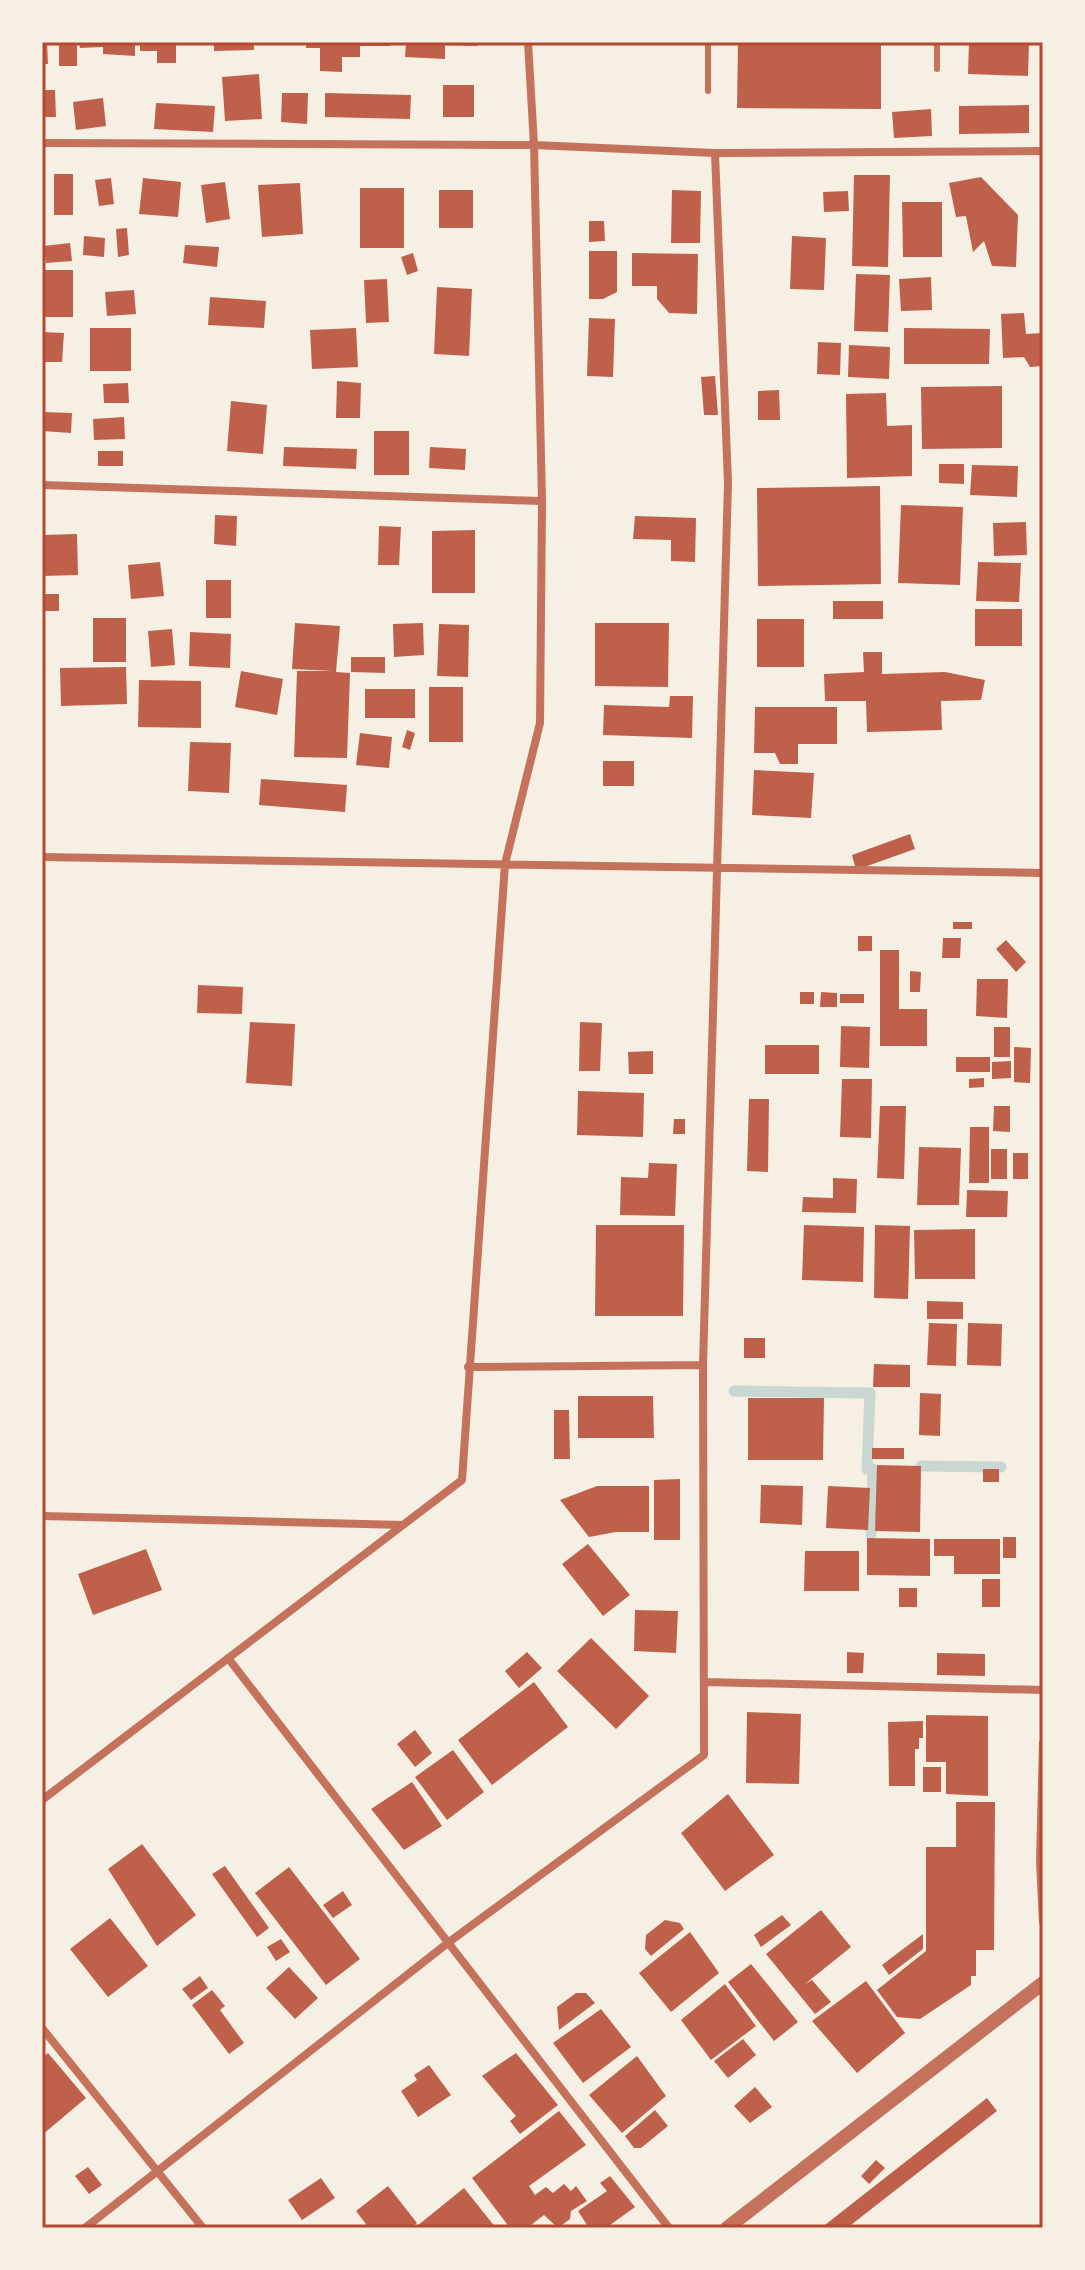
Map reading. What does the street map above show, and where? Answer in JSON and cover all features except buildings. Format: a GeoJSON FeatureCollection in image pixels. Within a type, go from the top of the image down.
{"type":"FeatureCollection","features":[{"type":"Feature","properties":{"kind":"street"},"geometry":{"type":"LineString","coordinates":[[42,1800],[462,1480],[505,864],[540,723],[542,501],[534,145],[528,42]]}},
{"type":"Feature","properties":{"kind":"street"},"geometry":{"type":"LineString","coordinates":[[42,143],[534,145],[715,153],[1043,151]]}},
{"type":"Feature","properties":{"kind":"street"},"geometry":{"type":"LineString","coordinates":[[85,2228],[449,1942],[704,1755],[703,1365],[728,483],[715,153]]}},
{"type":"Feature","properties":{"kind":"street"},"geometry":{"type":"LineString","coordinates":[[42,485],[542,501]]}},
{"type":"Feature","properties":{"kind":"street"},"geometry":{"type":"LineString","coordinates":[[42,857],[1043,873]]}},
{"type":"Feature","properties":{"kind":"street"},"geometry":{"type":"LineString","coordinates":[[468,1367],[703,1365]]}},
{"type":"Feature","properties":{"kind":"street"},"geometry":{"type":"LineString","coordinates":[[42,1516],[403,1525]]}},
{"type":"Feature","properties":{"kind":"street"},"geometry":{"type":"LineString","coordinates":[[228,1658],[669,2228]]}},
{"type":"Feature","properties":{"kind":"street"},"geometry":{"type":"LineString","coordinates":[[705,1682],[1043,1690]]}},
{"type":"Feature","properties":{"kind":"street"},"geometry":{"type":"LineString","coordinates":[[1043,1743],[1040,1862],[1043,1922]]}},
{"type":"Feature","properties":{"kind":"street"},"geometry":{"type":"LineString","coordinates":[[727,2228],[1043,1983]]}},
{"type":"Feature","properties":{"kind":"street"},"geometry":{"type":"LineString","coordinates":[[42,2028],[203,2228]]}},
{"type":"Feature","properties":{"kind":"lane"},"geometry":{"type":"LineString","coordinates":[[708,42],[708,91]]}},
{"type":"Feature","properties":{"kind":"lane"},"geometry":{"type":"LineString","coordinates":[[937,42],[937,69]]}},
{"type":"Feature","properties":{"kind":"waterway"},"geometry":{"type":"LineString","coordinates":[[734,1391],[870,1393],[867,1469],[873,1469],[871,1534]]}},
{"type":"Feature","properties":{"kind":"waterway"},"geometry":{"type":"LineString","coordinates":[[921,1466],[1001,1467]]}}]}
